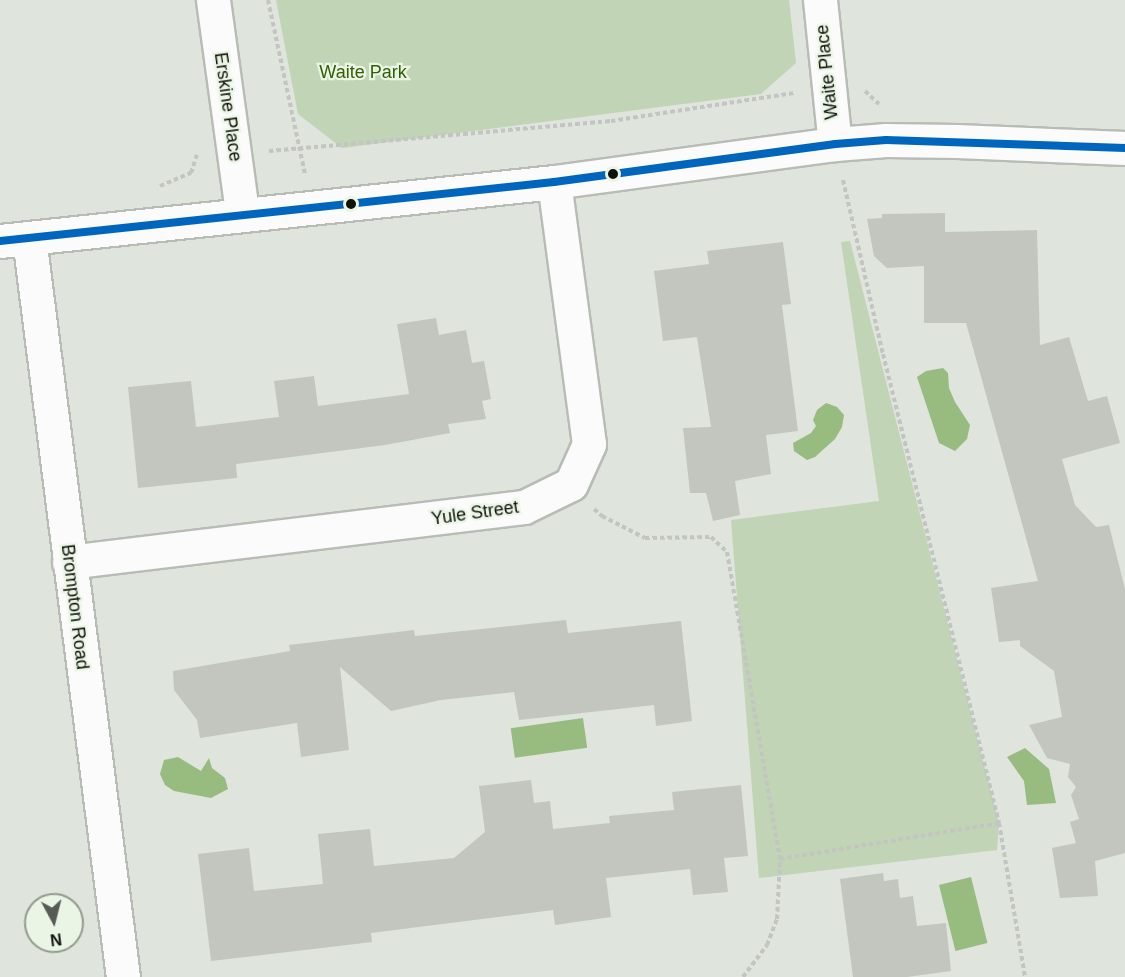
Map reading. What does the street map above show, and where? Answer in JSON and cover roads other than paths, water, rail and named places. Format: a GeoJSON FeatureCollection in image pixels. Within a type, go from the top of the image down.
{"type":"FeatureCollection","features":[{"type":"Feature","properties":{"kind":"street","name":"Erskine Place"},"geometry":{"type":"LineString","coordinates":[[213,0],[242,213]]}},
{"type":"Feature","properties":{"kind":"street","name":"Waite Place"},"geometry":{"type":"LineString","coordinates":[[820,0],[835,144]]}},
{"type":"Feature","properties":{"kind":"street"},"geometry":{"type":"LineString","coordinates":[[15,239],[242,213],[554,182],[835,144],[957,141],[1125,148]]}},
{"type":"Feature","properties":{"kind":"street","name":"Yule Street"},"geometry":{"type":"LineString","coordinates":[[69,562],[524,507],[572,484],[589,444],[554,182]]}},
{"type":"Feature","properties":{"kind":"street","name":"Brompton Road"},"geometry":{"type":"LineString","coordinates":[[15,239],[69,562],[123,977]]}},
{"type":"Feature","properties":{"kind":"park label","name":"Waite Park"},"geometry":{"type":"Point","coordinates":[363,72]}}]}
